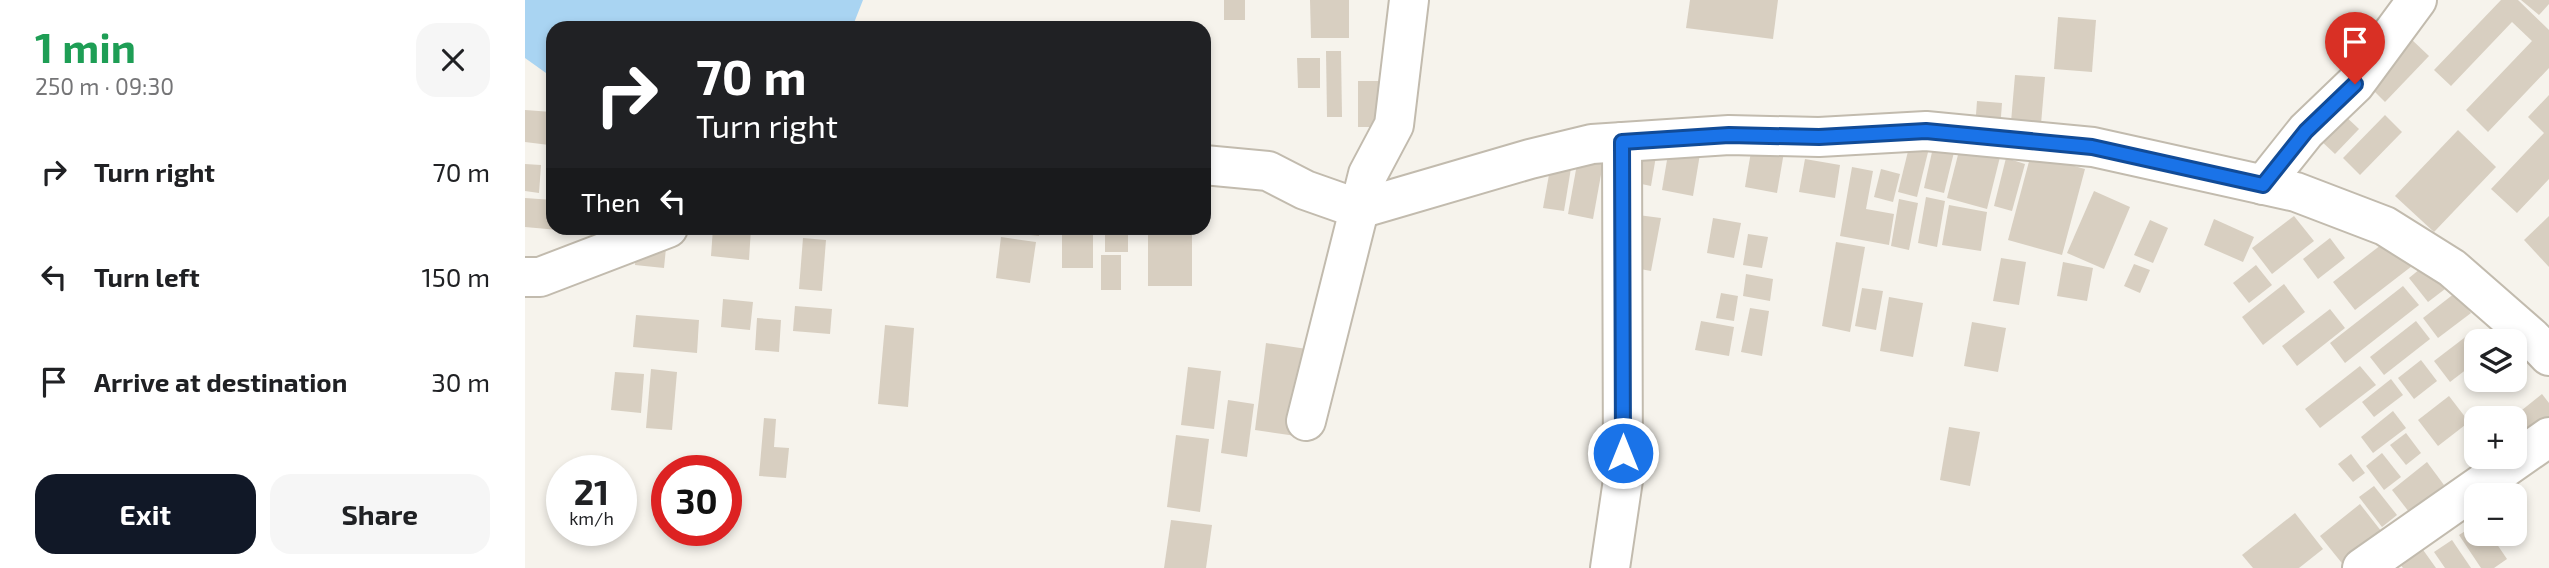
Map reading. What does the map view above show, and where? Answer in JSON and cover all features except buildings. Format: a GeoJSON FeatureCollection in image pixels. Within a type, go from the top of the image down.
{"type":"FeatureCollection","features":[{"type":"Feature","properties":{"kind":"street"},"geometry":{"type":"LineString","coordinates":[[1306,421],[1368,174],[1394,125],[1409,0]]}},
{"type":"Feature","properties":{"kind":"street"},"geometry":{"type":"LineString","coordinates":[[2263,185],[2306,131],[2355,84],[2417,0]]}},
{"type":"Feature","properties":{"kind":"street"},"geometry":{"type":"LineString","coordinates":[[1211,166],[1268,171],[1305,190],[1359,208],[1592,144],[1729,135],[1819,137],[1926,131],[2092,147],[2296,192],[2385,226],[2452,268],[2543,339]]}},
{"type":"Feature","properties":{"kind":"street"},"geometry":{"type":"LineString","coordinates":[[1610,568],[1623,480],[1622,142]]}},
{"type":"Feature","properties":{"kind":"street"},"geometry":{"type":"LineString","coordinates":[[525,277],[540,277],[650,235]]}},
{"type":"Feature","properties":{"kind":"street"},"geometry":{"type":"LineString","coordinates":[[2361,568],[2549,437]]}},
{"type":"Feature","properties":{"kind":"water"},"geometry":{"type":"Polygon","coordinates":[[[525,0],[863,0],[855,21],[546,21],[546,73],[525,58],[525,0]]]}},
{"type":"Feature","properties":{"kind":"route"},"geometry":{"type":"LineString","coordinates":[[1623,453],[1622,142],[1729,135],[1819,137],[1926,131],[2092,147],[2263,185],[2306,131],[2355,84]]}}]}
